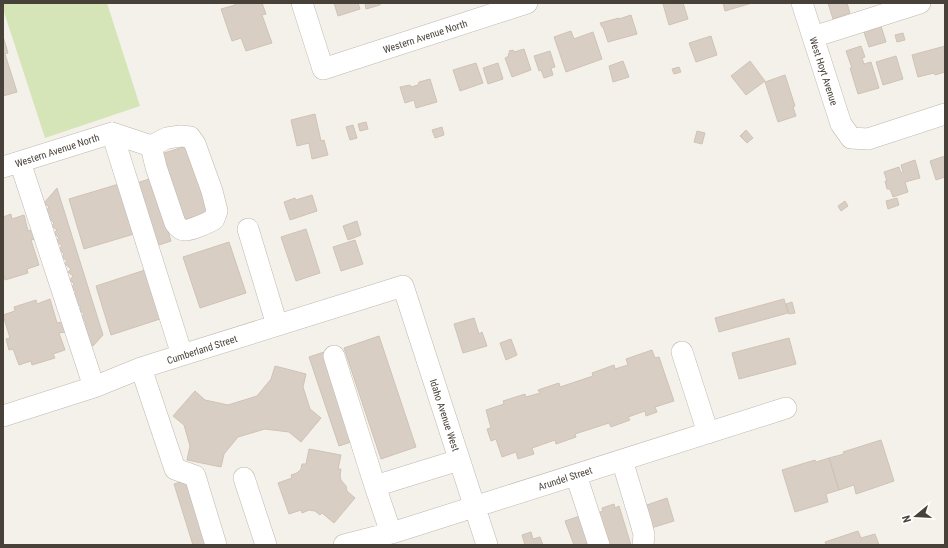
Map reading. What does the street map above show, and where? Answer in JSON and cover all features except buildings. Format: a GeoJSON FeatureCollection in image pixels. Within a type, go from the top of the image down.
{"type":"FeatureCollection","features":[{"type":"Feature","properties":{"kind":"street","name":"Western Avenue North"},"geometry":{"type":"LineString","coordinates":[[302,3],[323,69],[528,3]]}},
{"type":"Feature","properties":{"kind":"street","name":"West Hoyt Avenue"},"geometry":{"type":"LineString","coordinates":[[802,3],[841,124],[851,138],[868,139],[945,114]]}},
{"type":"Feature","properties":{"kind":"street"},"geometry":{"type":"LineString","coordinates":[[813,37],[920,3]]}},
{"type":"Feature","properties":{"kind":"street","name":"Western Avenue North"},"geometry":{"type":"LineString","coordinates":[[12,165],[112,133]]}},
{"type":"Feature","properties":{"kind":"street"},"geometry":{"type":"LineString","coordinates":[[112,133],[151,146]]}},
{"type":"Feature","properties":{"kind":"street"},"geometry":{"type":"LineString","coordinates":[[112,133],[182,355]]}},
{"type":"Feature","properties":{"kind":"street"},"geometry":{"type":"LineString","coordinates":[[12,165],[94,387]]}},
{"type":"Feature","properties":{"kind":"street"},"geometry":{"type":"LineString","coordinates":[[248,229],[277,325]]}},
{"type":"Feature","properties":{"kind":"street","name":"Cumberland Street"},"geometry":{"type":"LineString","coordinates":[[3,416],[94,387],[141,368],[403,286]]}},
{"type":"Feature","properties":{"kind":"street","name":"Idaho Avenue West"},"geometry":{"type":"LineString","coordinates":[[403,286],[486,545]]}},
{"type":"Feature","properties":{"kind":"street"},"geometry":{"type":"LineString","coordinates":[[682,352],[708,433]]}},
{"type":"Feature","properties":{"kind":"street"},"geometry":{"type":"LineString","coordinates":[[334,356],[375,486],[395,537]]}},
{"type":"Feature","properties":{"kind":"street"},"geometry":{"type":"LineString","coordinates":[[141,368],[175,469],[195,476],[216,545]]}},
{"type":"Feature","properties":{"kind":"street","name":"Arundel Street"},"geometry":{"type":"LineString","coordinates":[[344,545],[395,537],[474,507],[786,408]]}},
{"type":"Feature","properties":{"kind":"street"},"geometry":{"type":"LineString","coordinates":[[375,486],[459,460]]}},
{"type":"Feature","properties":{"kind":"street"},"geometry":{"type":"LineString","coordinates":[[622,460],[644,535],[643,545]]}},
{"type":"Feature","properties":{"kind":"street"},"geometry":{"type":"LineString","coordinates":[[576,475],[598,545]]}},
{"type":"Feature","properties":{"kind":"street"},"geometry":{"type":"LineString","coordinates":[[244,478],[266,545]]}},
{"type":"Feature","properties":{"kind":"green space"},"geometry":{"type":"Polygon","coordinates":[[[3,3],[107,3],[140,106],[45,138],[3,9],[3,3]]]}}]}
